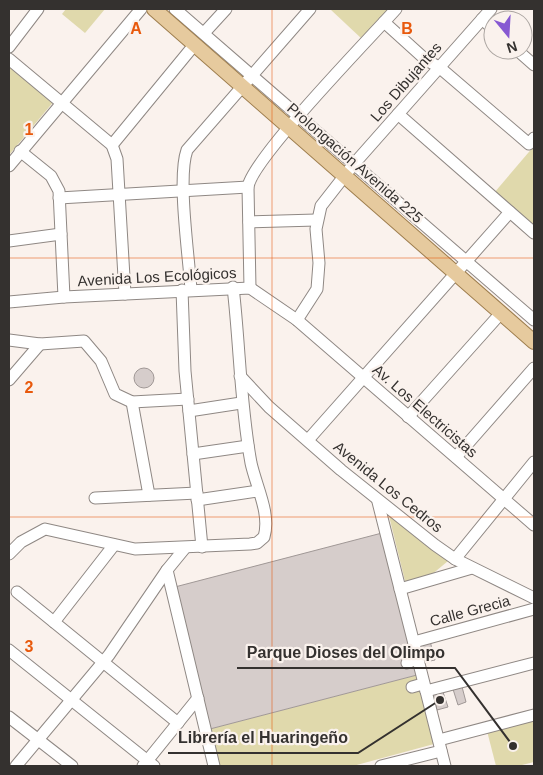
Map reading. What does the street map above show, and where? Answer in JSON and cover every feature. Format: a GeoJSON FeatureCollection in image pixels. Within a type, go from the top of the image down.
{"type":"FeatureCollection","features":[{"type":"Feature","properties":{"kind":"main road","name":"Prolongación Avenida 225"},"geometry":{"type":"LineString","coordinates":[[154,9],[199,39],[247,81],[289,127],[349,170],[456,273],[534,342]]}},
{"type":"Feature","properties":{"kind":"street"},"geometry":{"type":"LineString","coordinates":[[9,47],[38,9]]}},
{"type":"Feature","properties":{"kind":"street"},"geometry":{"type":"LineString","coordinates":[[9,166],[141,9]]}},
{"type":"Feature","properties":{"kind":"street","name":"Prolongación Avenida 225"},"geometry":{"type":"LineString","coordinates":[[175,9],[199,39]]}},
{"type":"Feature","properties":{"kind":"street"},"geometry":{"type":"LineString","coordinates":[[112,145],[226,9]]}},
{"type":"Feature","properties":{"kind":"street"},"geometry":{"type":"LineString","coordinates":[[202,547],[188,399],[184,157],[187,150],[310,9]]}},
{"type":"Feature","properties":{"kind":"street"},"geometry":{"type":"LineString","coordinates":[[250,288],[248,188],[252,175],[289,127],[396,9]]}},
{"type":"Feature","properties":{"kind":"street","name":"Los Dibujantes"},"geometry":{"type":"LineString","coordinates":[[316,220],[321,206],[349,170],[491,9]]}},
{"type":"Feature","properties":{"kind":"street"},"geometry":{"type":"LineString","coordinates":[[384,22],[426,60],[439,67],[529,144],[534,138]]}},
{"type":"Feature","properties":{"kind":"street"},"geometry":{"type":"LineString","coordinates":[[9,59],[112,145],[117,159],[125,294]]}},
{"type":"Feature","properties":{"kind":"street","name":"Prolongación Avenida 225"},"geometry":{"type":"LineString","coordinates":[[247,81],[300,116],[349,170],[467,261],[534,320]]}},
{"type":"Feature","properties":{"kind":"street"},"geometry":{"type":"LineString","coordinates":[[398,114],[534,234]]}},
{"type":"Feature","properties":{"kind":"street"},"geometry":{"type":"LineString","coordinates":[[20,151],[51,176],[59,191],[64,297]]}},
{"type":"Feature","properties":{"kind":"street"},"geometry":{"type":"LineString","coordinates":[[59,198],[248,188]]}},
{"type":"Feature","properties":{"kind":"street"},"geometry":{"type":"LineString","coordinates":[[308,440],[510,212]]}},
{"type":"Feature","properties":{"kind":"street"},"geometry":{"type":"LineString","coordinates":[[249,222],[316,220],[319,263],[317,289],[297,320]]}},
{"type":"Feature","properties":{"kind":"street"},"geometry":{"type":"LineString","coordinates":[[9,241],[61,234]]}},
{"type":"Feature","properties":{"kind":"street"},"geometry":{"type":"LineString","coordinates":[[9,554],[21,542],[44,529],[136,549],[250,544],[257,543],[264,537],[266,521],[248,446],[241,403],[233,288]]}},
{"type":"Feature","properties":{"kind":"street","name":"Avenida Los Ecológicos"},"geometry":{"type":"LineString","coordinates":[[9,302],[64,297],[250,288],[297,320]]}},
{"type":"Feature","properties":{"kind":"street"},"geometry":{"type":"LineString","coordinates":[[408,417],[501,313]]}},
{"type":"Feature","properties":{"kind":"street","name":"Av. Los Electricistas"},"geometry":{"type":"LineString","coordinates":[[297,320],[534,524]]}},
{"type":"Feature","properties":{"kind":"street"},"geometry":{"type":"LineString","coordinates":[[9,340],[40,344],[84,341],[100,361],[115,394],[132,402],[188,399]]}},
{"type":"Feature","properties":{"kind":"street"},"geometry":{"type":"LineString","coordinates":[[9,380],[40,344]]}},
{"type":"Feature","properties":{"kind":"street"},"geometry":{"type":"LineString","coordinates":[[456,457],[534,368]]}},
{"type":"Feature","properties":{"kind":"street","name":"Avenida Los Cedros"},"geometry":{"type":"LineString","coordinates":[[240,376],[269,407],[378,502],[455,559],[534,598]]}},
{"type":"Feature","properties":{"kind":"street"},"geometry":{"type":"LineString","coordinates":[[132,402],[149,495]]}},
{"type":"Feature","properties":{"kind":"street"},"geometry":{"type":"LineString","coordinates":[[189,411],[241,403]]}},
{"type":"Feature","properties":{"kind":"street"},"geometry":{"type":"LineString","coordinates":[[193,454],[248,446]]}},
{"type":"Feature","properties":{"kind":"street"},"geometry":{"type":"LineString","coordinates":[[455,559],[534,462]]}},
{"type":"Feature","properties":{"kind":"street"},"geometry":{"type":"LineString","coordinates":[[95,498],[149,495],[197,496],[258,491]]}},
{"type":"Feature","properties":{"kind":"street"},"geometry":{"type":"LineString","coordinates":[[378,502],[414,642],[419,688],[440,745],[445,766]]}},
{"type":"Feature","properties":{"kind":"street"},"geometry":{"type":"LineString","coordinates":[[54,622],[114,545]]}},
{"type":"Feature","properties":{"kind":"street"},"geometry":{"type":"LineString","coordinates":[[16,766],[103,661],[167,570],[186,548]]}},
{"type":"Feature","properties":{"kind":"street"},"geometry":{"type":"LineString","coordinates":[[400,589],[472,568]]}},
{"type":"Feature","properties":{"kind":"street"},"geometry":{"type":"LineString","coordinates":[[167,570],[214,766]]}},
{"type":"Feature","properties":{"kind":"street"},"geometry":{"type":"LineString","coordinates":[[18,592],[178,723]]}},
{"type":"Feature","properties":{"kind":"street","name":"Calle Grecia"},"geometry":{"type":"LineString","coordinates":[[414,642],[534,609]]}},
{"type":"Feature","properties":{"kind":"street"},"geometry":{"type":"LineString","coordinates":[[9,650],[148,765],[198,698]]}},
{"type":"Feature","properties":{"kind":"street"},"geometry":{"type":"LineString","coordinates":[[419,688],[534,663]]}},
{"type":"Feature","properties":{"kind":"street"},"geometry":{"type":"LineString","coordinates":[[381,766],[534,715]]}},
{"type":"Feature","properties":{"kind":"street"},"geometry":{"type":"LineString","coordinates":[[9,717],[72,766]]}},
{"type":"Feature","properties":{"kind":"shaded area"},"geometry":{"type":"Polygon","coordinates":[[[66,9],[105,9],[85,33],[62,14],[66,9]]]}},
{"type":"Feature","properties":{"kind":"shaded area"},"geometry":{"type":"Polygon","coordinates":[[[330,9],[390,9],[362,39],[330,9]]]}},
{"type":"Feature","properties":{"kind":"shaded area"},"geometry":{"type":"Polygon","coordinates":[[[9,64],[55,100],[9,155],[9,64]]]}},
{"type":"Feature","properties":{"kind":"shaded area"},"geometry":{"type":"Polygon","coordinates":[[[534,146],[534,222],[531,226],[494,193],[534,146]]]}},
{"type":"Feature","properties":{"kind":"shaded area"},"geometry":{"type":"Polygon","coordinates":[[[389,516],[448,561],[424,581],[406,585],[389,516]]]}},
{"type":"Feature","properties":{"kind":"shaded area"},"geometry":{"type":"Polygon","coordinates":[[[417,675],[434,744],[353,766],[220,766],[210,729],[417,675]]]}},
{"type":"Feature","properties":{"kind":"shaded area"},"geometry":{"type":"Polygon","coordinates":[[[534,718],[534,762],[518,766],[496,766],[487,731],[534,718]]]}},
{"type":"Feature","properties":{"kind":"building"},"geometry":{"type":"Polygon","coordinates":[[[144,368],[151,371],[154,378],[151,385],[144,388],[137,385],[134,378],[137,371],[144,368]]]}},
{"type":"Feature","properties":{"kind":"building"},"geometry":{"type":"Polygon","coordinates":[[[382,533],[417,675],[210,729],[171,588],[382,533]]]}},
{"type":"Feature","properties":{"kind":"building"},"geometry":{"type":"Polygon","coordinates":[[[430,641],[435,660],[425,662],[420,644],[430,641]]]}},
{"type":"Feature","properties":{"kind":"building"},"geometry":{"type":"Polygon","coordinates":[[[461,683],[466,702],[458,705],[452,686],[461,683]]]}},
{"type":"Feature","properties":{"kind":"building"},"geometry":{"type":"Polygon","coordinates":[[[442,689],[448,707],[437,710],[432,692],[442,689]]]}},
{"type":"Feature","properties":{"kind":"place","name":"Librería el Huaringeño"},"geometry":{"type":"Point","coordinates":[440,700]}},
{"type":"Feature","properties":{"kind":"place","name":"Parque Dioses del Olimpo"},"geometry":{"type":"Point","coordinates":[513,746]}}]}
